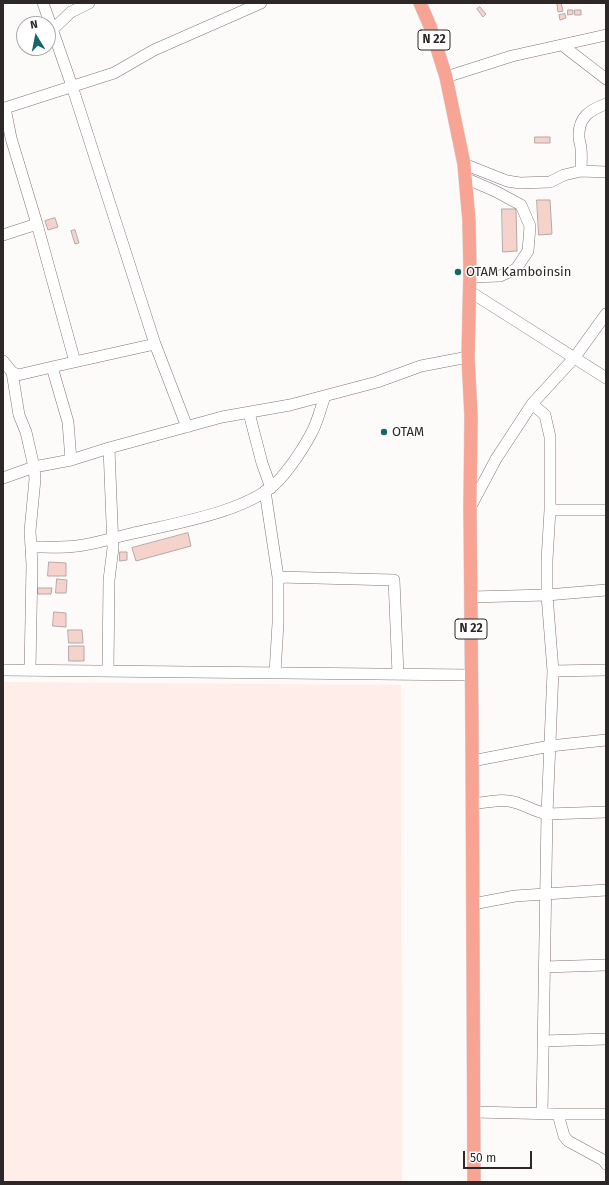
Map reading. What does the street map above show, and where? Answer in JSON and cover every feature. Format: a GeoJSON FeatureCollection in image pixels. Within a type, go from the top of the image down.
{"type":"FeatureCollection","features":[{"type":"Feature","properties":{"kind":"main road","name":"N 22"},"geometry":{"type":"LineString","coordinates":[[420,3],[430,26],[446,77],[464,164],[469,222],[470,291],[468,357],[471,416],[470,508],[474,1182]]}},
{"type":"Feature","properties":{"kind":"street"},"geometry":{"type":"LineString","coordinates":[[43,3],[47,16]]}},
{"type":"Feature","properties":{"kind":"street"},"geometry":{"type":"LineString","coordinates":[[56,26],[71,12],[89,3]]}},
{"type":"Feature","properties":{"kind":"street"},"geometry":{"type":"LineString","coordinates":[[76,362],[11,138],[4,105],[114,73],[154,50],[261,3]]}},
{"type":"Feature","properties":{"kind":"street"},"geometry":{"type":"LineString","coordinates":[[446,77],[512,56],[606,35]]}},
{"type":"Feature","properties":{"kind":"street"},"geometry":{"type":"LineString","coordinates":[[56,41],[72,86],[155,344],[188,427]]}},
{"type":"Feature","properties":{"kind":"street"},"geometry":{"type":"LineString","coordinates":[[562,45],[606,79]]}},
{"type":"Feature","properties":{"kind":"street"},"geometry":{"type":"LineString","coordinates":[[581,171],[579,128],[582,118],[606,104]]}},
{"type":"Feature","properties":{"kind":"street"},"geometry":{"type":"LineString","coordinates":[[464,164],[507,181],[520,183],[550,182],[564,175],[581,171],[606,172]]}},
{"type":"Feature","properties":{"kind":"street"},"geometry":{"type":"LineString","coordinates":[[465,178],[496,191],[521,205],[530,226],[528,251],[516,269],[500,276],[470,277]]}},
{"type":"Feature","properties":{"kind":"street"},"geometry":{"type":"LineString","coordinates":[[3,235],[37,224]]}},
{"type":"Feature","properties":{"kind":"street"},"geometry":{"type":"LineString","coordinates":[[470,291],[606,378]]}},
{"type":"Feature","properties":{"kind":"street"},"geometry":{"type":"LineString","coordinates":[[470,508],[496,459],[532,404],[575,358],[606,314]]}},
{"type":"Feature","properties":{"kind":"street"},"geometry":{"type":"LineString","coordinates":[[3,361],[12,372],[22,375],[155,344]]}},
{"type":"Feature","properties":{"kind":"street"},"geometry":{"type":"LineString","coordinates":[[3,478],[34,467],[71,460],[222,417],[290,405],[377,382],[421,366],[468,357]]}},
{"type":"Feature","properties":{"kind":"street"},"geometry":{"type":"LineString","coordinates":[[52,367],[68,422],[71,460]]}},
{"type":"Feature","properties":{"kind":"street"},"geometry":{"type":"LineString","coordinates":[[12,372],[19,415],[26,432],[34,467],[35,487],[30,531],[30,670]]}},
{"type":"Feature","properties":{"kind":"street"},"geometry":{"type":"LineString","coordinates":[[31,547],[74,547],[94,544],[112,538],[203,517],[243,503],[268,489],[279,480],[298,455],[313,430],[325,396]]}},
{"type":"Feature","properties":{"kind":"street"},"geometry":{"type":"LineString","coordinates":[[532,404],[545,415],[550,437],[550,510],[547,560],[547,595],[553,671],[545,894],[542,1114]]}},
{"type":"Feature","properties":{"kind":"street"},"geometry":{"type":"LineString","coordinates":[[249,413],[268,489],[278,577],[278,623],[275,673]]}},
{"type":"Feature","properties":{"kind":"street"},"geometry":{"type":"LineString","coordinates":[[108,670],[109,580],[112,538],[109,448]]}},
{"type":"Feature","properties":{"kind":"street"},"geometry":{"type":"LineString","coordinates":[[550,510],[606,510]]}},
{"type":"Feature","properties":{"kind":"street"},"geometry":{"type":"LineString","coordinates":[[278,577],[394,580],[398,674]]}},
{"type":"Feature","properties":{"kind":"street"},"geometry":{"type":"LineString","coordinates":[[471,597],[547,595],[606,590]]}},
{"type":"Feature","properties":{"kind":"street"},"geometry":{"type":"LineString","coordinates":[[3,670],[471,675]]}},
{"type":"Feature","properties":{"kind":"street"},"geometry":{"type":"LineString","coordinates":[[553,671],[606,670]]}},
{"type":"Feature","properties":{"kind":"street"},"geometry":{"type":"LineString","coordinates":[[472,761],[550,746],[606,740]]}},
{"type":"Feature","properties":{"kind":"street"},"geometry":{"type":"LineString","coordinates":[[472,804],[503,800],[516,802],[537,812],[547,814],[606,812]]}},
{"type":"Feature","properties":{"kind":"street"},"geometry":{"type":"LineString","coordinates":[[473,904],[515,896],[606,890]]}},
{"type":"Feature","properties":{"kind":"street"},"geometry":{"type":"LineString","coordinates":[[544,967],[606,965]]}},
{"type":"Feature","properties":{"kind":"street"},"geometry":{"type":"LineString","coordinates":[[543,1041],[606,1039]]}},
{"type":"Feature","properties":{"kind":"street"},"geometry":{"type":"LineString","coordinates":[[474,1112],[606,1114]]}},
{"type":"Feature","properties":{"kind":"street"},"geometry":{"type":"LineString","coordinates":[[558,1114],[564,1136],[568,1141],[603,1160],[606,1164]]}},
{"type":"Feature","properties":{"kind":"shaded area"},"geometry":{"type":"Polygon","coordinates":[[[3,682],[401,685],[402,1182],[3,1182],[3,682]]]}},
{"type":"Feature","properties":{"kind":"building"},"geometry":{"type":"Polygon","coordinates":[[[561,3],[563,11],[558,12],[557,4],[561,3]]]}},
{"type":"Feature","properties":{"kind":"building"},"geometry":{"type":"Polygon","coordinates":[[[480,7],[486,14],[483,17],[477,9],[480,7]]]}},
{"type":"Feature","properties":{"kind":"building"},"geometry":{"type":"Polygon","coordinates":[[[568,10],[573,10],[573,14],[568,15],[568,10]]]}},
{"type":"Feature","properties":{"kind":"building"},"geometry":{"type":"Polygon","coordinates":[[[575,10],[581,10],[581,15],[575,15],[575,10]]]}},
{"type":"Feature","properties":{"kind":"building"},"geometry":{"type":"Polygon","coordinates":[[[565,14],[566,18],[560,20],[559,15],[565,14]]]}},
{"type":"Feature","properties":{"kind":"building"},"geometry":{"type":"Polygon","coordinates":[[[535,137],[550,137],[550,143],[535,143],[535,137]]]}},
{"type":"Feature","properties":{"kind":"building"},"geometry":{"type":"Polygon","coordinates":[[[537,200],[550,200],[552,234],[539,235],[537,200]]]}},
{"type":"Feature","properties":{"kind":"building"},"geometry":{"type":"Polygon","coordinates":[[[502,209],[516,209],[517,251],[503,252],[502,209]]]}},
{"type":"Feature","properties":{"kind":"building"},"geometry":{"type":"Polygon","coordinates":[[[55,218],[58,227],[48,230],[45,221],[55,218]]]}},
{"type":"Feature","properties":{"kind":"building"},"geometry":{"type":"Polygon","coordinates":[[[75,230],[79,243],[75,244],[71,231],[75,230]]]}},
{"type":"Feature","properties":{"kind":"building"},"geometry":{"type":"Polygon","coordinates":[[[188,533],[191,546],[136,561],[132,548],[188,533]]]}},
{"type":"Feature","properties":{"kind":"building"},"geometry":{"type":"Polygon","coordinates":[[[120,552],[127,552],[127,560],[120,561],[120,552]]]}},
{"type":"Feature","properties":{"kind":"building"},"geometry":{"type":"Polygon","coordinates":[[[49,562],[66,563],[66,576],[48,576],[49,562]]]}},
{"type":"Feature","properties":{"kind":"building"},"geometry":{"type":"Polygon","coordinates":[[[57,579],[67,580],[66,593],[56,593],[57,579]]]}},
{"type":"Feature","properties":{"kind":"building"},"geometry":{"type":"Polygon","coordinates":[[[38,588],[52,588],[51,594],[38,594],[38,588]]]}},
{"type":"Feature","properties":{"kind":"building"},"geometry":{"type":"Polygon","coordinates":[[[54,612],[66,613],[66,627],[53,626],[54,612]]]}},
{"type":"Feature","properties":{"kind":"building"},"geometry":{"type":"Polygon","coordinates":[[[68,630],[82,630],[83,643],[69,643],[68,630]]]}},
{"type":"Feature","properties":{"kind":"building"},"geometry":{"type":"Polygon","coordinates":[[[69,646],[84,646],[84,661],[69,661],[69,646]]]}},
{"type":"Feature","properties":{"kind":"place","name":"OTAM Kamboinsin"},"geometry":{"type":"Point","coordinates":[458,272]}},
{"type":"Feature","properties":{"kind":"place","name":"OTAM"},"geometry":{"type":"Point","coordinates":[384,432]}}]}
